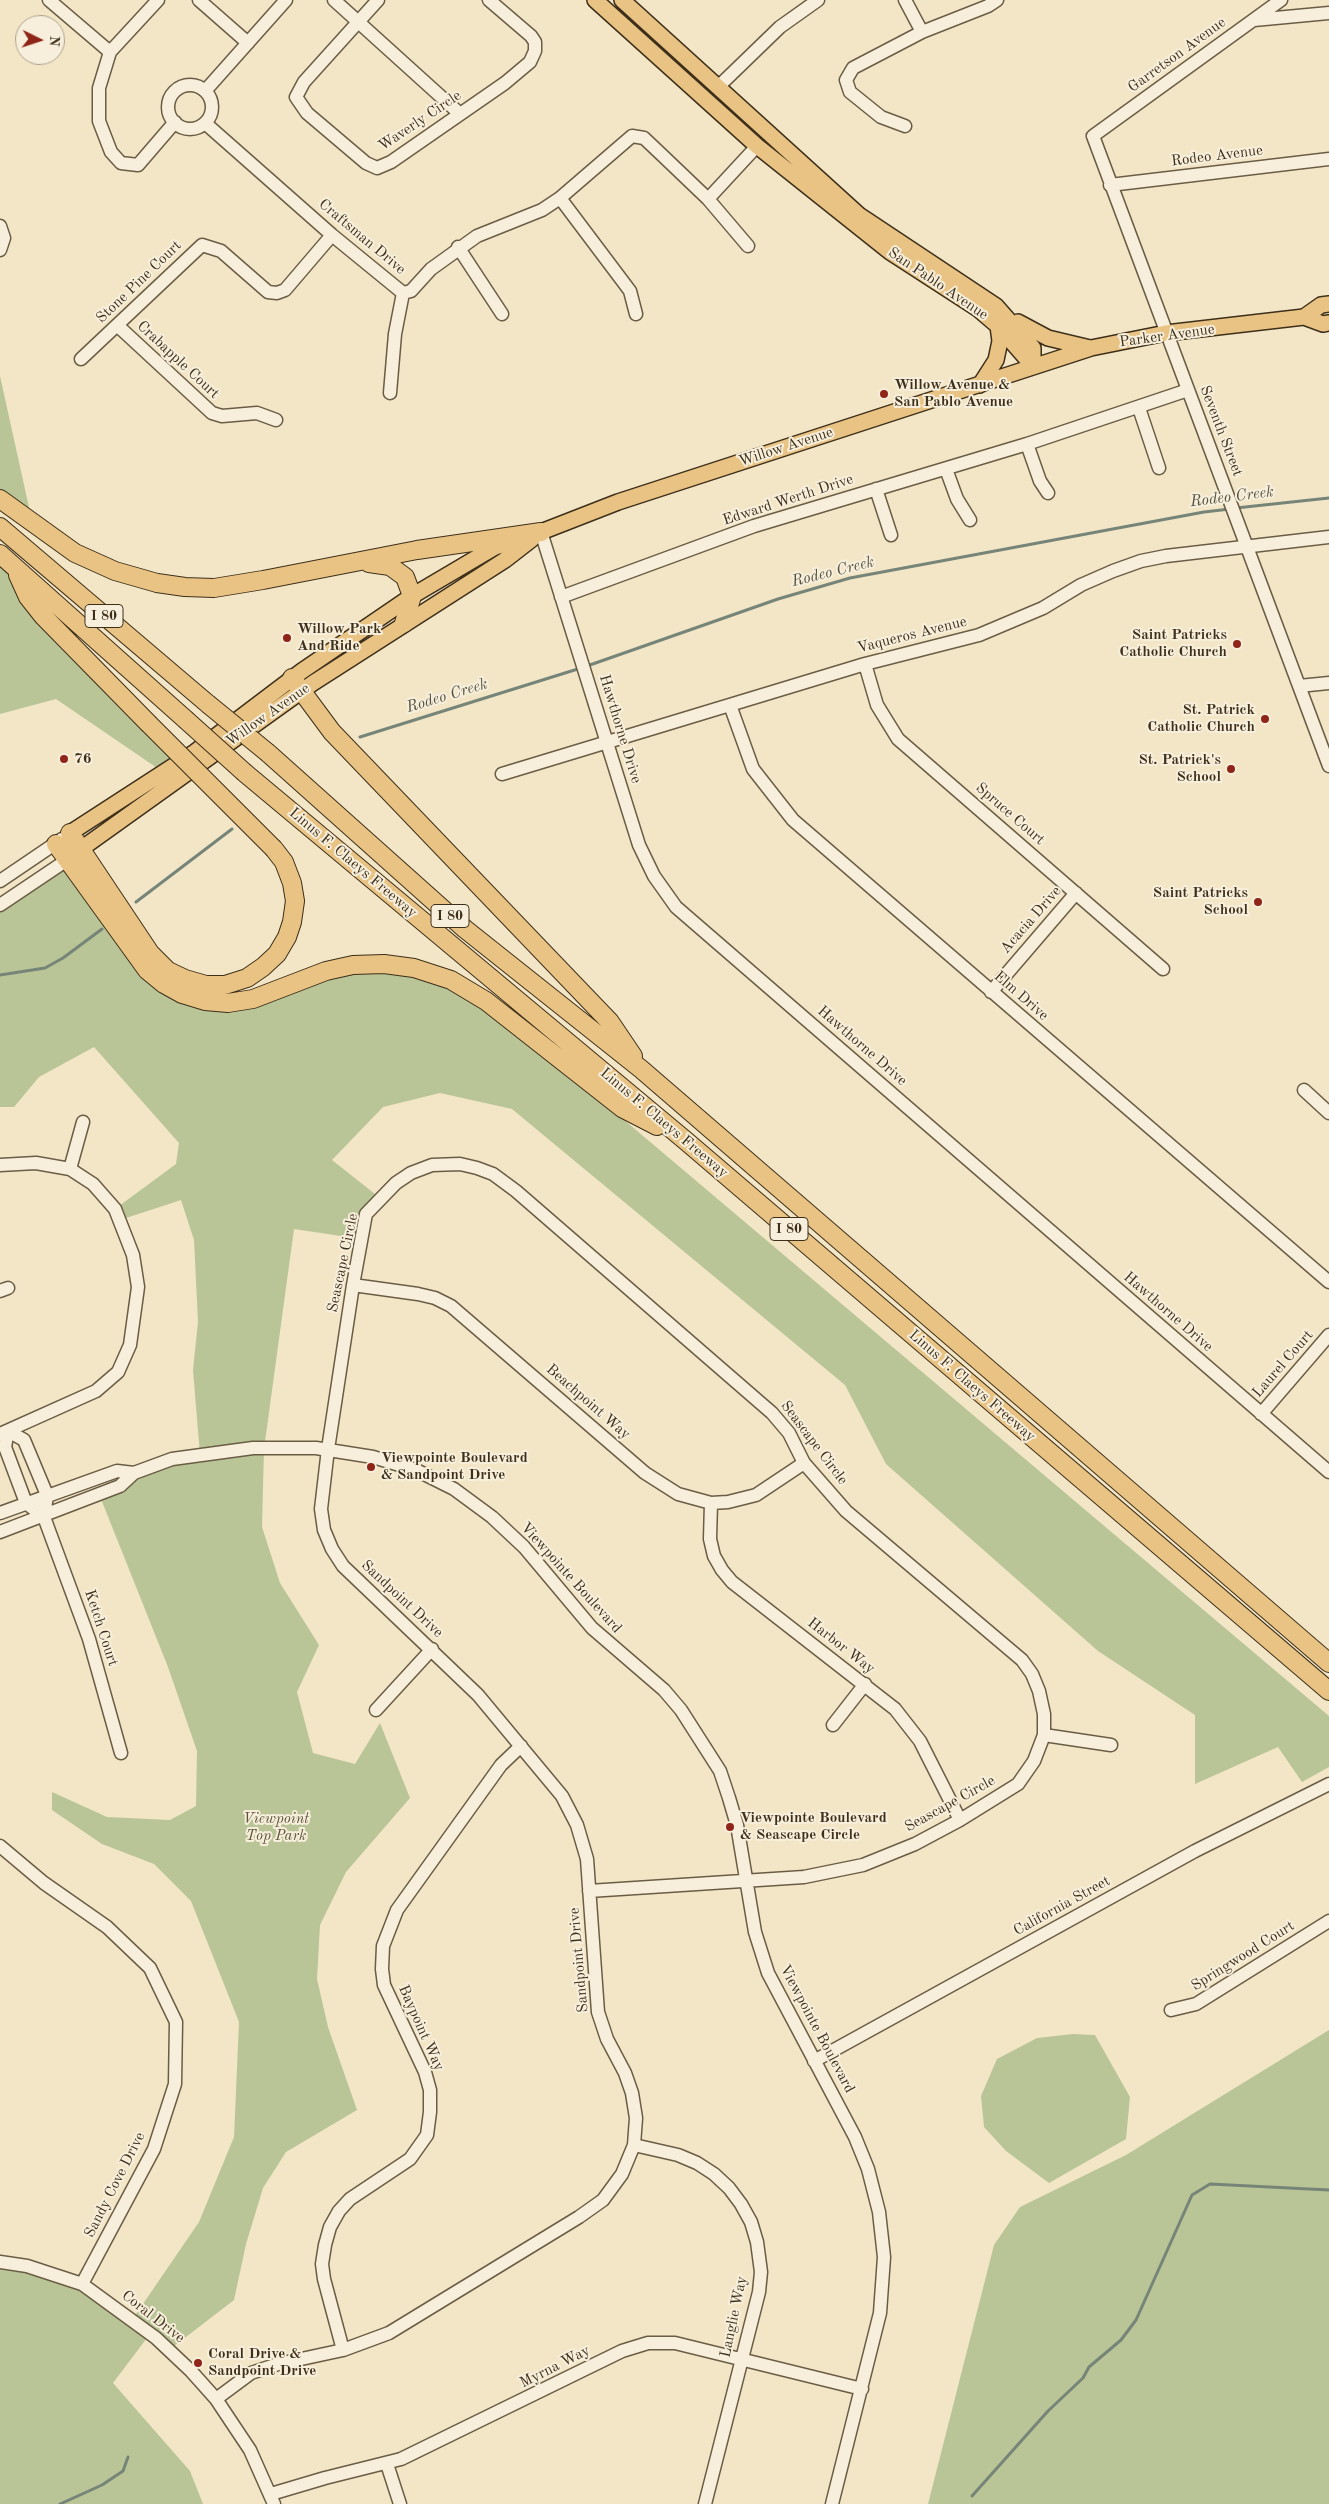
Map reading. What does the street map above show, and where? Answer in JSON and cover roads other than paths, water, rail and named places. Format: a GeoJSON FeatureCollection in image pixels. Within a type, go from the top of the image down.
{"type":"FeatureCollection","features":[{"type":"Feature","properties":{"kind":"highway"},"geometry":{"type":"LineString","coordinates":[[0,499],[75,553],[115,571],[157,583],[214,588],[418,550],[541,532]]}},
{"type":"Feature","properties":{"kind":"highway","name":"Linus F. Claeys Freeway"},"geometry":{"type":"LineString","coordinates":[[0,527],[268,753],[465,929],[642,1069],[1329,1663]]}},
{"type":"Feature","properties":{"kind":"highway","name":"Linus F. Claeys Freeway"},"geometry":{"type":"LineString","coordinates":[[0,554],[245,773],[686,1141],[1329,1691]]}},
{"type":"Feature","properties":{"kind":"highway"},"geometry":{"type":"LineString","coordinates":[[359,561],[390,566],[405,577],[412,596],[404,623]]}},
{"type":"Feature","properties":{"kind":"highway"},"geometry":{"type":"LineString","coordinates":[[14,568],[28,597],[43,616],[284,862],[293,892],[292,922],[287,937],[276,954],[263,967],[246,978],[225,985],[206,985],[168,971],[150,953],[74,855]]}},
{"type":"Feature","properties":{"kind":"highway"},"geometry":{"type":"LineString","coordinates":[[297,685],[332,732],[610,1022],[642,1069]]}},
{"type":"Feature","properties":{"kind":"highway"},"geometry":{"type":"LineString","coordinates":[[63,839],[147,970],[164,984],[182,994],[205,1000],[228,1002],[253,999],[326,971],[353,965],[384,964],[414,968],[451,980],[486,1001],[622,1108],[686,1141]]}},
{"type":"Feature","properties":{"kind":"main road","name":"San Pablo Avenue"},"geometry":{"type":"LineString","coordinates":[[595,0],[757,146],[890,252],[944,285],[998,326],[1033,366]]}},
{"type":"Feature","properties":{"kind":"main road","name":"San Pablo Avenue"},"geometry":{"type":"LineString","coordinates":[[622,0],[859,215],[996,306],[1033,348],[1033,366]]}},
{"type":"Feature","properties":{"kind":"main road","name":"Parker Avenue"},"geometry":{"type":"LineString","coordinates":[[1304,317],[1321,305],[1329,304]]}},
{"type":"Feature","properties":{"kind":"main road"},"geometry":{"type":"LineString","coordinates":[[996,306],[1028,329],[1048,338],[1092,348]]}},
{"type":"Feature","properties":{"kind":"main road","name":"Parker Avenue"},"geometry":{"type":"LineString","coordinates":[[1033,366],[1092,348],[1166,333],[1304,317],[1323,324],[1329,323]]}},
{"type":"Feature","properties":{"kind":"main road"},"geometry":{"type":"LineString","coordinates":[[980,384],[996,360],[1000,342],[998,326]]}},
{"type":"Feature","properties":{"kind":"main road","name":"Willow Avenue"},"geometry":{"type":"LineString","coordinates":[[74,855],[412,596],[495,546],[541,532],[618,502],[1033,366]]}},
{"type":"Feature","properties":{"kind":"main road","name":"Willow Avenue"},"geometry":{"type":"LineString","coordinates":[[63,839],[297,685],[404,623],[505,560],[541,532]]}},
{"type":"Feature","properties":{"kind":"street"},"geometry":{"type":"LineString","coordinates":[[48,0],[110,52]]}},
{"type":"Feature","properties":{"kind":"street"},"geometry":{"type":"LineString","coordinates":[[158,0],[110,52],[98,88],[98,121],[111,152],[121,163],[138,165],[175,122]]}},
{"type":"Feature","properties":{"kind":"street"},"geometry":{"type":"LineString","coordinates":[[199,0],[248,42]]}},
{"type":"Feature","properties":{"kind":"street"},"geometry":{"type":"LineString","coordinates":[[205,91],[286,0]]}},
{"type":"Feature","properties":{"kind":"street"},"geometry":{"type":"LineString","coordinates":[[334,0],[459,113]]}},
{"type":"Feature","properties":{"kind":"street","name":"Waverly Circle"},"geometry":{"type":"LineString","coordinates":[[378,0],[304,82],[296,97],[307,113],[366,163],[377,168],[391,162],[459,113],[505,83],[530,62],[535,51],[535,42],[531,36],[489,0]]}},
{"type":"Feature","properties":{"kind":"street"},"geometry":{"type":"LineString","coordinates":[[718,87],[780,27],[818,0]]}},
{"type":"Feature","properties":{"kind":"street"},"geometry":{"type":"LineString","coordinates":[[905,0],[922,32]]}},
{"type":"Feature","properties":{"kind":"street"},"geometry":{"type":"LineString","coordinates":[[905,126],[881,117],[850,92],[846,80],[853,68],[922,32],[988,6],[997,0]]}},
{"type":"Feature","properties":{"kind":"street","name":"Garretson Avenue"},"geometry":{"type":"LineString","coordinates":[[1093,136],[1281,0]]}},
{"type":"Feature","properties":{"kind":"street"},"geometry":{"type":"LineString","coordinates":[[1252,21],[1329,13]]}},
{"type":"Feature","properties":{"kind":"street"},"geometry":{"type":"LineString","coordinates":[[190,85],[205,91],[212,105],[210,116],[205,123],[198,128],[189,129],[175,122],[168,107],[174,92],[190,85]]}},
{"type":"Feature","properties":{"kind":"street","name":"Craftsman Drive"},"geometry":{"type":"LineString","coordinates":[[205,123],[332,235],[403,293],[411,291],[431,269],[458,247],[477,236],[542,210],[560,198],[632,136],[644,138],[708,200]]}},
{"type":"Feature","properties":{"kind":"street","name":"Seventh Street"},"geometry":{"type":"LineString","coordinates":[[1093,136],[1329,766]]}},
{"type":"Feature","properties":{"kind":"street"},"geometry":{"type":"LineString","coordinates":[[748,246],[708,200],[757,146]]}},
{"type":"Feature","properties":{"kind":"street","name":"Rodeo Avenue"},"geometry":{"type":"LineString","coordinates":[[1110,185],[1329,159]]}},
{"type":"Feature","properties":{"kind":"street"},"geometry":{"type":"LineString","coordinates":[[560,198],[630,291],[636,314]]}},
{"type":"Feature","properties":{"kind":"street"},"geometry":{"type":"LineString","coordinates":[[0,226],[4,238],[0,250]]}},
{"type":"Feature","properties":{"kind":"street","name":"Stone Pine Court"},"geometry":{"type":"LineString","coordinates":[[81,359],[202,245],[221,251],[268,292],[277,293],[285,290],[332,235]]}},
{"type":"Feature","properties":{"kind":"street"},"geometry":{"type":"LineString","coordinates":[[458,247],[502,314]]}},
{"type":"Feature","properties":{"kind":"street"},"geometry":{"type":"LineString","coordinates":[[390,393],[395,334],[403,293]]}},
{"type":"Feature","properties":{"kind":"street","name":"Crabapple Court"},"geometry":{"type":"LineString","coordinates":[[118,326],[212,413],[222,416],[257,413],[276,420]]}},
{"type":"Feature","properties":{"kind":"street","name":"Edward Werth Drive"},"geometry":{"type":"LineString","coordinates":[[561,596],[754,526],[1027,444],[1092,420],[1139,408],[1188,390]]}},
{"type":"Feature","properties":{"kind":"street"},"geometry":{"type":"LineString","coordinates":[[1139,408],[1159,468]]}},
{"type":"Feature","properties":{"kind":"street"},"geometry":{"type":"LineString","coordinates":[[1027,444],[1040,481],[1048,493]]}},
{"type":"Feature","properties":{"kind":"street"},"geometry":{"type":"LineString","coordinates":[[946,469],[957,499],[970,520]]}},
{"type":"Feature","properties":{"kind":"street"},"geometry":{"type":"LineString","coordinates":[[876,489],[891,535]]}},
{"type":"Feature","properties":{"kind":"street","name":"Hawthorne Drive"},"geometry":{"type":"LineString","coordinates":[[541,532],[639,845],[654,876],[676,907],[1329,1472]]}},
{"type":"Feature","properties":{"kind":"street","name":"Vaqueros Avenue"},"geometry":{"type":"LineString","coordinates":[[502,774],[865,664],[950,644],[1004,626],[1043,608],[1081,585],[1142,561],[1246,546],[1329,537]]}},
{"type":"Feature","properties":{"kind":"street","name":"Spruce Court"},"geometry":{"type":"LineString","coordinates":[[865,664],[877,705],[898,739],[1163,969]]}},
{"type":"Feature","properties":{"kind":"street"},"geometry":{"type":"LineString","coordinates":[[1299,686],[1329,683]]}},
{"type":"Feature","properties":{"kind":"street","name":"Elm Drive"},"geometry":{"type":"LineString","coordinates":[[730,705],[753,769],[792,820],[1329,1282]]}},
{"type":"Feature","properties":{"kind":"street","name":"Willow Avenue"},"geometry":{"type":"LineString","coordinates":[[0,881],[63,839]]}},
{"type":"Feature","properties":{"kind":"street","name":"Willow Avenue"},"geometry":{"type":"LineString","coordinates":[[0,905],[74,855]]}},
{"type":"Feature","properties":{"kind":"street","name":"Acacia Drive"},"geometry":{"type":"LineString","coordinates":[[991,992],[1076,893]]}},
{"type":"Feature","properties":{"kind":"street"},"geometry":{"type":"LineString","coordinates":[[1304,1090],[1329,1113]]}},
{"type":"Feature","properties":{"kind":"street"},"geometry":{"type":"LineString","coordinates":[[70,1169],[83,1122]]}},
{"type":"Feature","properties":{"kind":"street"},"geometry":{"type":"LineString","coordinates":[[0,1165],[36,1163],[70,1169],[93,1184],[116,1209],[133,1255],[138,1288],[130,1345],[118,1372],[96,1391],[4,1432]]}},
{"type":"Feature","properties":{"kind":"street","name":"Seascape Circle"},"geometry":{"type":"LineString","coordinates":[[328,1449],[366,1214],[396,1184],[411,1173],[432,1165],[460,1164],[493,1174],[516,1191],[772,1413],[789,1433],[804,1463],[846,1511],[1022,1660],[1032,1674],[1039,1691],[1044,1714],[1044,1735],[1034,1761],[1018,1784],[960,1820],[915,1844],[863,1865],[804,1877],[589,1891]]}},
{"type":"Feature","properties":{"kind":"street","name":"Beachpoint Way"},"geometry":{"type":"LineString","coordinates":[[353,1285],[418,1294],[436,1298],[451,1306],[645,1473],[678,1494],[711,1503],[728,1502],[756,1496],[804,1463]]}},
{"type":"Feature","properties":{"kind":"street","name":"Laurel Court"},"geometry":{"type":"LineString","coordinates":[[1261,1414],[1329,1335]]}},
{"type":"Feature","properties":{"kind":"street"},"geometry":{"type":"LineString","coordinates":[[4,1432],[24,1440],[47,1495],[44,1516],[26,1503],[5,1447],[4,1432]]}},
{"type":"Feature","properties":{"kind":"street","name":"Viewpointe Boulevard"},"geometry":{"type":"LineString","coordinates":[[0,1532],[120,1486],[134,1473],[172,1459],[253,1448],[328,1449],[373,1457],[416,1470],[454,1489],[492,1517],[524,1546],[592,1628],[664,1690],[701,1738],[720,1771],[737,1825],[755,1932],[764,1963],[777,1994],[860,2148],[872,2180],[881,2223],[884,2268],[882,2301],[862,2389],[832,2504]]}},
{"type":"Feature","properties":{"kind":"street","name":"Sandpoint Drive"},"geometry":{"type":"LineString","coordinates":[[216,2399],[251,2373],[278,2364],[343,2350],[389,2333],[579,2217],[603,2200],[622,2174],[634,2144],[636,2118],[632,2093],[625,2073],[607,2039],[598,2012],[587,1859],[578,1825],[562,1796],[478,1695],[343,1566],[332,1549],[324,1530],[321,1509],[328,1449]]}},
{"type":"Feature","properties":{"kind":"street","name":"Viewpointe Boulevard"},"geometry":{"type":"LineString","coordinates":[[0,1513],[117,1471],[134,1473]]}},
{"type":"Feature","properties":{"kind":"street","name":"Harbor Way"},"geometry":{"type":"LineString","coordinates":[[711,1503],[710,1539],[714,1556],[732,1582],[895,1709],[910,1725],[920,1741],[960,1820]]}},
{"type":"Feature","properties":{"kind":"street","name":"Ketch Court"},"geometry":{"type":"LineString","coordinates":[[44,1516],[89,1639],[121,1752]]}},
{"type":"Feature","properties":{"kind":"street"},"geometry":{"type":"LineString","coordinates":[[376,1710],[432,1649]]}},
{"type":"Feature","properties":{"kind":"street"},"geometry":{"type":"LineString","coordinates":[[833,1725],[865,1684]]}},
{"type":"Feature","properties":{"kind":"street"},"geometry":{"type":"LineString","coordinates":[[1044,1735],[1111,1745]]}},
{"type":"Feature","properties":{"kind":"street","name":"Baypoint Way"},"geometry":{"type":"LineString","coordinates":[[343,2350],[324,2279],[322,2264],[330,2227],[339,2211],[350,2199],[410,2159],[428,2135],[430,2090],[425,2072],[384,1985],[382,1969],[383,1946],[397,1910],[501,1765],[521,1746]]}},
{"type":"Feature","properties":{"kind":"street","name":"California Street"},"geometry":{"type":"LineString","coordinates":[[814,2061],[1195,1851],[1329,1784]]}},
{"type":"Feature","properties":{"kind":"street","name":"Sandy Cove Drive"},"geometry":{"type":"LineString","coordinates":[[0,1846],[44,1883],[107,1927],[150,1968],[176,2022],[175,2084],[154,2149],[82,2284]]}},
{"type":"Feature","properties":{"kind":"street","name":"Springwood Court"},"geometry":{"type":"LineString","coordinates":[[1171,2010],[1196,2004],[1329,1921]]}},
{"type":"Feature","properties":{"kind":"street","name":"Langlie Way"},"geometry":{"type":"LineString","coordinates":[[634,2144],[678,2155],[705,2168],[729,2188],[746,2213],[757,2242],[761,2272],[757,2301],[705,2504]]}},
{"type":"Feature","properties":{"kind":"street","name":"Coral Drive"},"geometry":{"type":"LineString","coordinates":[[0,2262],[27,2266],[82,2284],[156,2338],[191,2371],[216,2399],[250,2450],[273,2499]]}},
{"type":"Feature","properties":{"kind":"street","name":"Myrna Way"},"geometry":{"type":"LineString","coordinates":[[273,2499],[325,2478],[387,2464],[430,2447],[631,2348],[648,2343],[675,2343],[862,2389]]}},
{"type":"Feature","properties":{"kind":"street"},"geometry":{"type":"LineString","coordinates":[[387,2464],[400,2504]]}},
{"type":"Feature","properties":{"kind":"waterway","name":"Rodeo Creek"},"geometry":{"type":"LineString","coordinates":[[1236,508],[1329,498]]}},
{"type":"Feature","properties":{"kind":"waterway","name":"Rodeo Creek"},"geometry":{"type":"LineString","coordinates":[[587,666],[778,599],[850,578],[1204,512],[1230,509]]}},
{"type":"Feature","properties":{"kind":"waterway","name":"Rodeo Creek"},"geometry":{"type":"LineString","coordinates":[[360,737],[581,668]]}},
{"type":"Feature","properties":{"kind":"waterway","name":"Rodeo Creek"},"geometry":{"type":"LineString","coordinates":[[136,902],[232,829]]}},
{"type":"Feature","properties":{"kind":"waterway","name":"Rodeo Creek"},"geometry":{"type":"LineString","coordinates":[[0,975],[45,968],[63,958],[102,929]]}},
{"type":"Feature","properties":{"kind":"waterway"},"geometry":{"type":"LineString","coordinates":[[972,2496],[1048,2411],[1083,2378],[1089,2367],[1121,2340],[1136,2320],[1192,2195],[1210,2184],[1329,2190]]}},
{"type":"Feature","properties":{"kind":"waterway"},"geometry":{"type":"LineString","coordinates":[[60,2504],[102,2485],[123,2471],[128,2457]]}},
{"type":"Feature","properties":{"kind":"place","name":"Willow Avenue & San Pablo Avenue"},"geometry":{"type":"Point","coordinates":[884,394]}},
{"type":"Feature","properties":{"kind":"place","name":"Willow Park And Ride"},"geometry":{"type":"Point","coordinates":[287,638]}},
{"type":"Feature","properties":{"kind":"place","name":"Saint Patricks Catholic Church"},"geometry":{"type":"Point","coordinates":[1237,644]}},
{"type":"Feature","properties":{"kind":"place","name":"St. Patrick Catholic Church"},"geometry":{"type":"Point","coordinates":[1265,719]}},
{"type":"Feature","properties":{"kind":"place","name":"76"},"geometry":{"type":"Point","coordinates":[64,759]}},
{"type":"Feature","properties":{"kind":"place","name":"St. Patrick's School"},"geometry":{"type":"Point","coordinates":[1231,769]}},
{"type":"Feature","properties":{"kind":"place","name":"Saint Patricks School"},"geometry":{"type":"Point","coordinates":[1258,902]}},
{"type":"Feature","properties":{"kind":"place","name":"Viewpointe Boulevard & Sandpoint Drive"},"geometry":{"type":"Point","coordinates":[371,1467]}},
{"type":"Feature","properties":{"kind":"place","name":"Viewpointe Boulevard & Seascape Circle"},"geometry":{"type":"Point","coordinates":[730,1827]}},
{"type":"Feature","properties":{"kind":"place","name":"Coral Drive & Sandpoint Drive"},"geometry":{"type":"Point","coordinates":[198,2363]}},
{"type":"Feature","properties":{"kind":"park label","name":"Viewpoint Top Park"},"geometry":{"type":"Point","coordinates":[276,1828]}}]}
